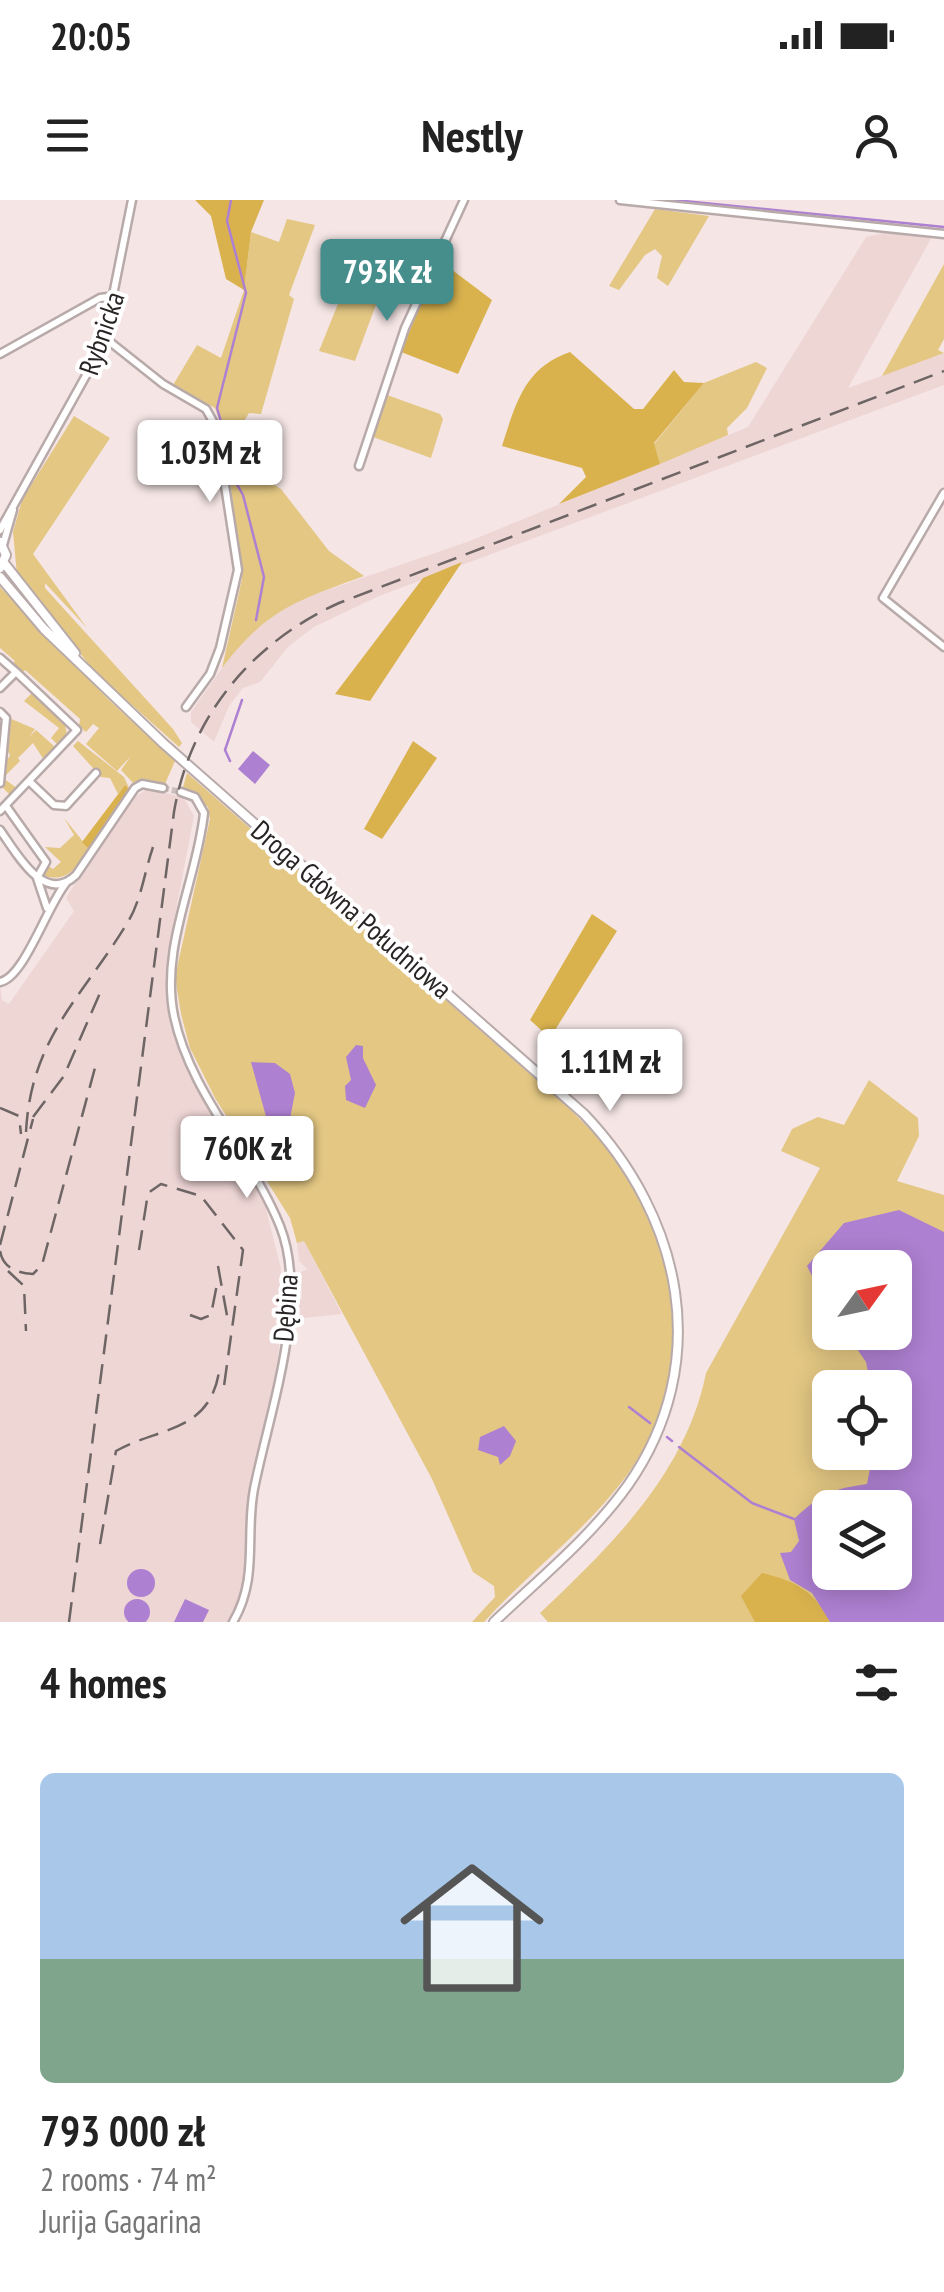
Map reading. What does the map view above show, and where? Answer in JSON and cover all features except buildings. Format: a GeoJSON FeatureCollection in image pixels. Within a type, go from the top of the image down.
{"type":"FeatureCollection","features":[{"type":"Feature","properties":{"kind":"main road"},"geometry":{"type":"LineString","coordinates":[[2,543],[2,566]]}},
{"type":"Feature","properties":{"kind":"main road","name":"Droga Główna Południowa"},"geometry":{"type":"LineString","coordinates":[[2,566],[80,660]]}},
{"type":"Feature","properties":{"kind":"main road","name":"Droga Główna Południowa"},"geometry":{"type":"LineString","coordinates":[[0,577],[44,629],[163,742],[584,1114],[636,1178],[661,1229],[674,1279],[678,1330],[675,1367],[656,1432],[608,1510],[494,1622]]}},
{"type":"Feature","properties":{"kind":"street","name":"Rybnicka"},"geometry":{"type":"LineString","coordinates":[[2,543],[24,482],[86,380],[105,338],[132,200]]}},
{"type":"Feature","properties":{"kind":"street"},"geometry":{"type":"LineString","coordinates":[[359,466],[405,328],[464,200]]}},
{"type":"Feature","properties":{"kind":"street"},"geometry":{"type":"LineString","coordinates":[[620,200],[944,234]]}},
{"type":"Feature","properties":{"kind":"street"},"geometry":{"type":"LineString","coordinates":[[0,354],[100,298],[116,296]]}},
{"type":"Feature","properties":{"kind":"street"},"geometry":{"type":"LineString","coordinates":[[105,338],[154,377],[210,412],[223,452],[237,546],[237,580],[228,628],[213,666],[186,707]]}},
{"type":"Feature","properties":{"kind":"street"},"geometry":{"type":"LineString","coordinates":[[223,452],[238,460]]}},
{"type":"Feature","properties":{"kind":"street"},"geometry":{"type":"LineString","coordinates":[[944,493],[882,598],[944,647]]}},
{"type":"Feature","properties":{"kind":"street","name":"Rybnicka"},"geometry":{"type":"LineString","coordinates":[[0,530],[14,508]]}},
{"type":"Feature","properties":{"kind":"street"},"geometry":{"type":"LineString","coordinates":[[0,658],[77,730],[31,783],[3,808],[46,862],[37,878]]}},
{"type":"Feature","properties":{"kind":"street"},"geometry":{"type":"LineString","coordinates":[[0,688],[16,672]]}},
{"type":"Feature","properties":{"kind":"street"},"geometry":{"type":"LineString","coordinates":[[0,712],[6,718],[0,783]]}},
{"type":"Feature","properties":{"kind":"street"},"geometry":{"type":"LineString","coordinates":[[31,783],[54,804],[66,806],[96,773]]}},
{"type":"Feature","properties":{"kind":"street"},"geometry":{"type":"LineString","coordinates":[[0,982],[12,978],[28,955],[46,908],[76,875],[142,784],[163,788]]}},
{"type":"Feature","properties":{"kind":"street","name":"Dębina"},"geometry":{"type":"LineString","coordinates":[[181,792],[195,797],[204,813],[171,964],[174,1016],[183,1049],[280,1224],[290,1277],[278,1384],[254,1492],[250,1582],[233,1622]]}},
{"type":"Feature","properties":{"kind":"street"},"geometry":{"type":"LineString","coordinates":[[0,830],[37,878],[46,908]]}},
{"type":"Feature","properties":{"kind":"street"},"geometry":{"type":"LineString","coordinates":[[37,878],[66,883]]}},
{"type":"Feature","properties":{"kind":"shaded area"},"geometry":{"type":"Polygon","coordinates":[[[195,200],[264,200],[251,232],[244,290],[226,279],[211,216],[195,200]]]}},
{"type":"Feature","properties":{"kind":"shaded area"},"geometry":{"type":"Polygon","coordinates":[[[655,209],[709,216],[668,286],[657,278],[662,256],[655,249],[645,255],[619,290],[609,286],[655,209]]]}},
{"type":"Feature","properties":{"kind":"shaded area"},"geometry":{"type":"Polygon","coordinates":[[[287,219],[315,225],[289,295],[294,299],[261,414],[249,413],[229,446],[215,408],[173,385],[197,345],[221,358],[244,290],[251,232],[279,242],[287,219]]]}},
{"type":"Feature","properties":{"kind":"shaded area"},"geometry":{"type":"Polygon","coordinates":[[[888,232],[932,237],[848,388],[944,353],[944,385],[379,596],[314,627],[288,647],[260,682],[243,688],[229,706],[214,742],[191,722],[191,712],[222,668],[249,632],[271,614],[307,597],[467,542],[748,427],[866,237],[888,232]]]}},
{"type":"Feature","properties":{"kind":"shaded area"},"geometry":{"type":"Polygon","coordinates":[[[382,243],[396,251],[355,361],[319,351],[359,252],[376,259],[382,243]]]}},
{"type":"Feature","properties":{"kind":"shaded area"},"geometry":{"type":"Polygon","coordinates":[[[439,260],[492,300],[458,374],[401,352],[439,260]]]}},
{"type":"Feature","properties":{"kind":"shaded area"},"geometry":{"type":"Polygon","coordinates":[[[944,264],[944,339],[938,350],[944,353],[882,376],[944,264]]]}},
{"type":"Feature","properties":{"kind":"shaded area"},"geometry":{"type":"Polygon","coordinates":[[[570,352],[634,409],[643,409],[674,370],[684,382],[704,383],[654,443],[660,464],[559,504],[586,477],[582,468],[502,446],[532,377],[570,352]]]}},
{"type":"Feature","properties":{"kind":"shaded area"},"geometry":{"type":"Polygon","coordinates":[[[756,362],[767,368],[747,408],[727,428],[728,435],[660,464],[654,444],[704,383],[756,362]]]}},
{"type":"Feature","properties":{"kind":"shaded area"},"geometry":{"type":"Polygon","coordinates":[[[387,395],[440,414],[443,419],[431,458],[373,437],[387,395]]]}},
{"type":"Feature","properties":{"kind":"shaded area"},"geometry":{"type":"Polygon","coordinates":[[[74,416],[110,438],[33,554],[87,628],[45,583],[45,588],[173,729],[182,743],[179,747],[95,672],[17,575],[13,532],[22,500],[74,416]]]}},
{"type":"Feature","properties":{"kind":"shaded area"},"geometry":{"type":"Polygon","coordinates":[[[232,460],[281,489],[329,551],[364,576],[284,609],[254,632],[222,668],[242,579],[228,463],[232,460]]]}},
{"type":"Feature","properties":{"kind":"shaded area"},"geometry":{"type":"Polygon","coordinates":[[[462,562],[370,701],[335,694],[423,578],[462,562]]]}},
{"type":"Feature","properties":{"kind":"shaded area"},"geometry":{"type":"Polygon","coordinates":[[[0,587],[109,700],[175,761],[165,784],[143,780],[134,784],[121,770],[131,756],[117,771],[86,744],[99,728],[93,724],[86,732],[79,726],[80,719],[25,670],[22,674],[12,665],[15,661],[0,648],[0,587]]]}},
{"type":"Feature","properties":{"kind":"shaded area"},"geometry":{"type":"Polygon","coordinates":[[[32,693],[65,724],[67,735],[58,745],[51,738],[59,728],[24,701],[32,693]]]}},
{"type":"Feature","properties":{"kind":"shaded area"},"geometry":{"type":"Polygon","coordinates":[[[9,718],[35,729],[29,737],[36,730],[55,747],[44,760],[33,743],[3,778],[10,756],[9,752],[5,755],[9,718]]]}},
{"type":"Feature","properties":{"kind":"shaded area"},"geometry":{"type":"Polygon","coordinates":[[[78,741],[124,777],[130,790],[125,785],[118,794],[110,778],[101,777],[73,746],[78,741]]]}},
{"type":"Feature","properties":{"kind":"shaded area"},"geometry":{"type":"Polygon","coordinates":[[[413,741],[437,758],[382,839],[364,829],[413,741]]]}},
{"type":"Feature","properties":{"kind":"shaded area"},"geometry":{"type":"Polygon","coordinates":[[[253,751],[270,765],[255,784],[238,769],[253,751]]]}},
{"type":"Feature","properties":{"kind":"shaded area"},"geometry":{"type":"Polygon","coordinates":[[[187,773],[571,1110],[618,1160],[640,1196],[656,1234],[672,1316],[671,1358],[663,1399],[649,1438],[627,1475],[594,1514],[484,1622],[472,1622],[495,1597],[494,1586],[473,1572],[432,1479],[304,1241],[297,1243],[290,1218],[215,1098],[190,1048],[175,977],[210,819],[208,807],[183,787],[187,773]]]}},
{"type":"Feature","properties":{"kind":"shaded area"},"geometry":{"type":"Polygon","coordinates":[[[3,778],[18,789],[10,795],[2,787],[3,778]]]}},
{"type":"Feature","properties":{"kind":"shaded area"},"geometry":{"type":"Polygon","coordinates":[[[125,785],[130,790],[89,849],[82,842],[125,785]]]}},
{"type":"Feature","properties":{"kind":"shaded area"},"geometry":{"type":"Polygon","coordinates":[[[147,789],[183,797],[194,816],[167,957],[172,1026],[195,1082],[264,1201],[281,1269],[280,1294],[285,1297],[273,1397],[249,1503],[249,1567],[244,1569],[242,1594],[228,1622],[0,1622],[0,985],[2,1000],[9,1004],[74,911],[66,898],[74,885],[135,797],[147,789]]]}},
{"type":"Feature","properties":{"kind":"shaded area"},"geometry":{"type":"Polygon","coordinates":[[[64,818],[89,849],[64,876],[42,875],[48,866],[53,869],[61,862],[45,847],[60,848],[74,835],[64,818]]]}},
{"type":"Feature","properties":{"kind":"shaded area"},"geometry":{"type":"Polygon","coordinates":[[[592,914],[617,931],[550,1038],[530,1020],[592,914]]]}},
{"type":"Feature","properties":{"kind":"shaded area"},"geometry":{"type":"Polygon","coordinates":[[[356,1045],[363,1046],[363,1058],[376,1085],[365,1108],[346,1100],[345,1086],[351,1080],[346,1057],[356,1045]]]}},
{"type":"Feature","properties":{"kind":"shaded area"},"geometry":{"type":"Polygon","coordinates":[[[251,1062],[275,1063],[290,1074],[295,1093],[282,1160],[278,1160],[251,1062]]]}},
{"type":"Feature","properties":{"kind":"shaded area"},"geometry":{"type":"Polygon","coordinates":[[[869,1080],[918,1118],[919,1136],[897,1181],[944,1195],[944,1622],[548,1622],[540,1613],[618,1534],[682,1443],[706,1373],[820,1168],[781,1151],[792,1129],[818,1117],[844,1125],[869,1080]]]}},
{"type":"Feature","properties":{"kind":"shaded area"},"geometry":{"type":"Polygon","coordinates":[[[899,1210],[944,1232],[944,1622],[830,1622],[812,1593],[790,1580],[780,1553],[791,1552],[799,1541],[794,1519],[812,1504],[812,1590],[912,1590],[912,1490],[838,1490],[867,1484],[870,1470],[912,1470],[912,1370],[868,1370],[858,1350],[912,1350],[912,1250],[821,1250],[844,1223],[899,1210]]]}},
{"type":"Feature","properties":{"kind":"shaded area"},"geometry":{"type":"Polygon","coordinates":[[[304,1241],[342,1314],[294,1319],[296,1300],[302,1299],[301,1272],[307,1269],[299,1261],[297,1243],[304,1241]]]}},
{"type":"Feature","properties":{"kind":"shaded area"},"geometry":{"type":"Polygon","coordinates":[[[504,1426],[516,1441],[510,1456],[500,1465],[498,1457],[478,1450],[480,1437],[504,1426]]]}},
{"type":"Feature","properties":{"kind":"shaded area"},"geometry":{"type":"Polygon","coordinates":[[[141,1569],[151,1573],[155,1583],[151,1593],[141,1597],[131,1593],[127,1583],[131,1573],[141,1569]]]}},
{"type":"Feature","properties":{"kind":"shaded area"},"geometry":{"type":"Polygon","coordinates":[[[762,1573],[803,1589],[830,1622],[755,1622],[741,1596],[762,1573]]]}},
{"type":"Feature","properties":{"kind":"shaded area"},"geometry":{"type":"Polygon","coordinates":[[[185,1599],[209,1610],[203,1622],[174,1622],[185,1599]]]}},
{"type":"Feature","properties":{"kind":"shaded area"},"geometry":{"type":"Polygon","coordinates":[[[132,1600],[142,1600],[149,1607],[145,1622],[129,1622],[125,1617],[125,1607],[132,1600]]]}},
{"type":"Feature","properties":{"kind":"waterway"},"geometry":{"type":"LineString","coordinates":[[231,200],[227,221],[246,293],[217,408],[224,432],[226,465],[243,495],[264,577],[256,620]]}},
{"type":"Feature","properties":{"kind":"waterway"},"geometry":{"type":"LineString","coordinates":[[674,200],[944,227]]}},
{"type":"Feature","properties":{"kind":"waterway"},"geometry":{"type":"LineString","coordinates":[[230,761],[225,750],[242,700]]}},
{"type":"Feature","properties":{"kind":"waterway"},"geometry":{"type":"LineString","coordinates":[[629,1407],[650,1423]]}},
{"type":"Feature","properties":{"kind":"waterway"},"geometry":{"type":"LineString","coordinates":[[667,1437],[672,1441]]}},
{"type":"Feature","properties":{"kind":"waterway"},"geometry":{"type":"LineString","coordinates":[[679,1447],[752,1503],[794,1519]]}},
{"type":"Feature","properties":{"kind":"tunnel"},"geometry":{"type":"LineString","coordinates":[[163,788],[181,792]]}},
{"type":"Feature","properties":{"kind":"railway"},"geometry":{"type":"LineString","coordinates":[[69,1622],[174,812],[182,777],[210,715],[252,662],[278,639],[339,603],[944,371]]}},
{"type":"Feature","properties":{"kind":"railway"},"geometry":{"type":"LineString","coordinates":[[26,1132],[30,1098],[49,1043],[129,920],[153,847]]}},
{"type":"Feature","properties":{"kind":"railway"},"geometry":{"type":"LineString","coordinates":[[33,1117],[64,1076],[100,993]]}},
{"type":"Feature","properties":{"kind":"railway"},"geometry":{"type":"LineString","coordinates":[[0,1251],[4,1262],[16,1271],[33,1274],[42,1265],[96,1064]]}},
{"type":"Feature","properties":{"kind":"railway"},"geometry":{"type":"LineString","coordinates":[[0,1108],[19,1116],[21,1134]]}},
{"type":"Feature","properties":{"kind":"railway"},"geometry":{"type":"LineString","coordinates":[[0,1245],[33,1119]]}},
{"type":"Feature","properties":{"kind":"railway"},"geometry":{"type":"LineString","coordinates":[[139,1250],[148,1193],[161,1184],[201,1196],[243,1250],[224,1386]]}},
{"type":"Feature","properties":{"kind":"railway"},"geometry":{"type":"LineString","coordinates":[[218,1266],[228,1321]]}},
{"type":"Feature","properties":{"kind":"railway"},"geometry":{"type":"LineString","coordinates":[[8,1271],[24,1286],[26,1331]]}},
{"type":"Feature","properties":{"kind":"railway"},"geometry":{"type":"LineString","coordinates":[[190,1315],[201,1319],[211,1315],[217,1284]]}},
{"type":"Feature","properties":{"kind":"railway"},"geometry":{"type":"LineString","coordinates":[[100,1544],[116,1451],[193,1417],[205,1407],[219,1372]]}}]}
